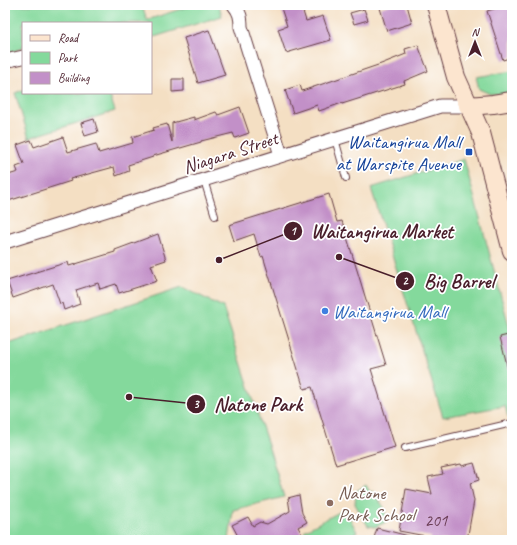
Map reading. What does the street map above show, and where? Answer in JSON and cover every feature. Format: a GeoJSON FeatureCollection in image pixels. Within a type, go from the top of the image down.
{"type":"FeatureCollection","features":[{"type":"Feature","properties":{"kind":"main road"},"geometry":{"type":"LineString","coordinates":[[436,5],[456,76],[481,133],[512,251]]}},
{"type":"Feature","properties":{"kind":"main road"},"geometry":{"type":"LineString","coordinates":[[468,106],[512,101]]}},
{"type":"Feature","properties":{"kind":"street"},"geometry":{"type":"LineString","coordinates":[[234,5],[238,10],[241,19],[241,27],[281,155]]}},
{"type":"Feature","properties":{"kind":"street"},"geometry":{"type":"LineString","coordinates":[[5,61],[22,57]]}},
{"type":"Feature","properties":{"kind":"street","name":"Niagara Street"},"geometry":{"type":"LineString","coordinates":[[5,242],[440,106],[468,106]]}},
{"type":"Feature","properties":{"kind":"lane"},"geometry":{"type":"LineString","coordinates":[[335,139],[346,178]]}},
{"type":"Feature","properties":{"kind":"lane"},"geometry":{"type":"LineString","coordinates":[[204,180],[215,216]]}},
{"type":"Feature","properties":{"kind":"lane"},"geometry":{"type":"LineString","coordinates":[[405,448],[512,423]]}},
{"type":"Feature","properties":{"kind":"green space"},"geometry":{"type":"Polygon","coordinates":[[[5,5],[142,5],[147,20],[193,5],[219,5],[222,16],[152,38],[152,22],[22,22],[22,48],[5,54],[5,5]]]}},
{"type":"Feature","properties":{"kind":"green space"},"geometry":{"type":"Polygon","coordinates":[[[512,71],[512,93],[490,94],[479,89],[476,77],[512,71]]]}},
{"type":"Feature","properties":{"kind":"green space"},"geometry":{"type":"Polygon","coordinates":[[[22,90],[22,94],[109,94],[115,111],[29,138],[15,93],[22,90]]]}},
{"type":"Feature","properties":{"kind":"green space"},"geometry":{"type":"Polygon","coordinates":[[[464,159],[512,337],[512,417],[508,417],[505,406],[443,417],[371,188],[464,159]]]}},
{"type":"Feature","properties":{"kind":"green space"},"geometry":{"type":"Polygon","coordinates":[[[182,287],[223,307],[284,497],[233,510],[229,540],[5,540],[5,345],[182,287]]]}},
{"type":"Feature","properties":{"kind":"green space"},"geometry":{"type":"Polygon","coordinates":[[[366,485],[370,492],[373,491],[385,509],[386,522],[375,527],[368,526],[355,504],[356,491],[366,485]]]}},
{"type":"Feature","properties":{"kind":"green space"},"geometry":{"type":"Polygon","coordinates":[[[345,509],[357,532],[343,540],[309,540],[304,531],[345,509]]]}},
{"type":"Feature","properties":{"kind":"building"},"geometry":{"type":"Polygon","coordinates":[[[280,5],[301,5],[306,21],[323,16],[331,40],[286,53],[278,29],[287,26],[280,5]]]}},
{"type":"Feature","properties":{"kind":"building"},"geometry":{"type":"Polygon","coordinates":[[[389,5],[407,5],[412,23],[387,31],[380,8],[389,5]]]}},
{"type":"Feature","properties":{"kind":"building"},"geometry":{"type":"Polygon","coordinates":[[[512,5],[512,57],[503,60],[487,11],[512,5]]]}},
{"type":"Feature","properties":{"kind":"building"},"geometry":{"type":"Polygon","coordinates":[[[364,9],[368,20],[354,24],[350,13],[364,9]]]}},
{"type":"Feature","properties":{"kind":"building"},"geometry":{"type":"Polygon","coordinates":[[[209,30],[225,75],[198,83],[184,38],[209,30]]]}},
{"type":"Feature","properties":{"kind":"building"},"geometry":{"type":"Polygon","coordinates":[[[418,45],[428,71],[404,81],[405,84],[319,111],[317,105],[293,113],[285,90],[300,85],[302,91],[381,64],[406,54],[405,49],[418,45]]]}},
{"type":"Feature","properties":{"kind":"building"},"geometry":{"type":"Polygon","coordinates":[[[172,79],[184,79],[184,91],[172,92],[172,79]]]}},
{"type":"Feature","properties":{"kind":"building"},"geometry":{"type":"Polygon","coordinates":[[[240,107],[249,133],[235,138],[233,133],[201,141],[128,165],[129,171],[116,176],[114,167],[70,179],[71,181],[5,202],[5,176],[18,172],[16,167],[24,164],[17,145],[31,140],[34,147],[63,137],[68,152],[96,144],[99,153],[133,143],[132,137],[167,124],[172,142],[172,123],[194,117],[194,120],[216,112],[218,115],[240,107]]]}},
{"type":"Feature","properties":{"kind":"building"},"geometry":{"type":"Polygon","coordinates":[[[94,119],[98,132],[85,136],[81,123],[94,119]]]}},
{"type":"Feature","properties":{"kind":"building","name":"Waitangirua Mall"},"geometry":{"type":"Polygon","coordinates":[[[329,194],[337,222],[342,221],[386,365],[371,369],[395,447],[336,465],[312,387],[304,389],[263,256],[261,257],[254,234],[234,241],[229,225],[329,194]]]}},
{"type":"Feature","properties":{"kind":"building"},"geometry":{"type":"Polygon","coordinates":[[[158,234],[166,260],[151,265],[157,281],[119,293],[116,284],[100,289],[98,283],[76,290],[80,304],[64,310],[62,303],[60,304],[53,284],[13,298],[7,281],[68,262],[69,266],[115,252],[115,250],[158,234]]]}},
{"type":"Feature","properties":{"kind":"building"},"geometry":{"type":"Polygon","coordinates":[[[512,334],[512,368],[508,369],[500,337],[512,334]]]}},
{"type":"Feature","properties":{"kind":"building"},"geometry":{"type":"Polygon","coordinates":[[[474,463],[479,480],[470,483],[474,501],[467,540],[431,540],[431,537],[399,531],[406,489],[432,494],[428,477],[443,474],[441,468],[474,463]]]}},
{"type":"Feature","properties":{"kind":"building"},"geometry":{"type":"Polygon","coordinates":[[[299,495],[302,513],[307,522],[298,527],[305,540],[240,540],[232,525],[248,517],[253,526],[260,522],[267,524],[290,511],[288,498],[299,495]]]}},
{"type":"Feature","properties":{"kind":"building"},"geometry":{"type":"Polygon","coordinates":[[[377,528],[409,536],[409,540],[382,540],[374,538],[377,528]]]}},
{"type":"Feature","properties":{"kind":"place","name":"Waitangirua Mall at Warspite Avenue"},"geometry":{"type":"Point","coordinates":[469,152]}},
{"type":"Feature","properties":{"kind":"place","name":"Big Barrel"},"geometry":{"type":"Point","coordinates":[339,257]}},
{"type":"Feature","properties":{"kind":"place","name":"Waitangirua Market"},"geometry":{"type":"Point","coordinates":[219,260]}},
{"type":"Feature","properties":{"kind":"place","name":"Waitangirua Mall"},"geometry":{"type":"Point","coordinates":[325,311]}},
{"type":"Feature","properties":{"kind":"place","name":"Natone Park"},"geometry":{"type":"Point","coordinates":[129,397]}},
{"type":"Feature","properties":{"kind":"place","name":"Natone Park School"},"geometry":{"type":"Point","coordinates":[330,503]}}]}
